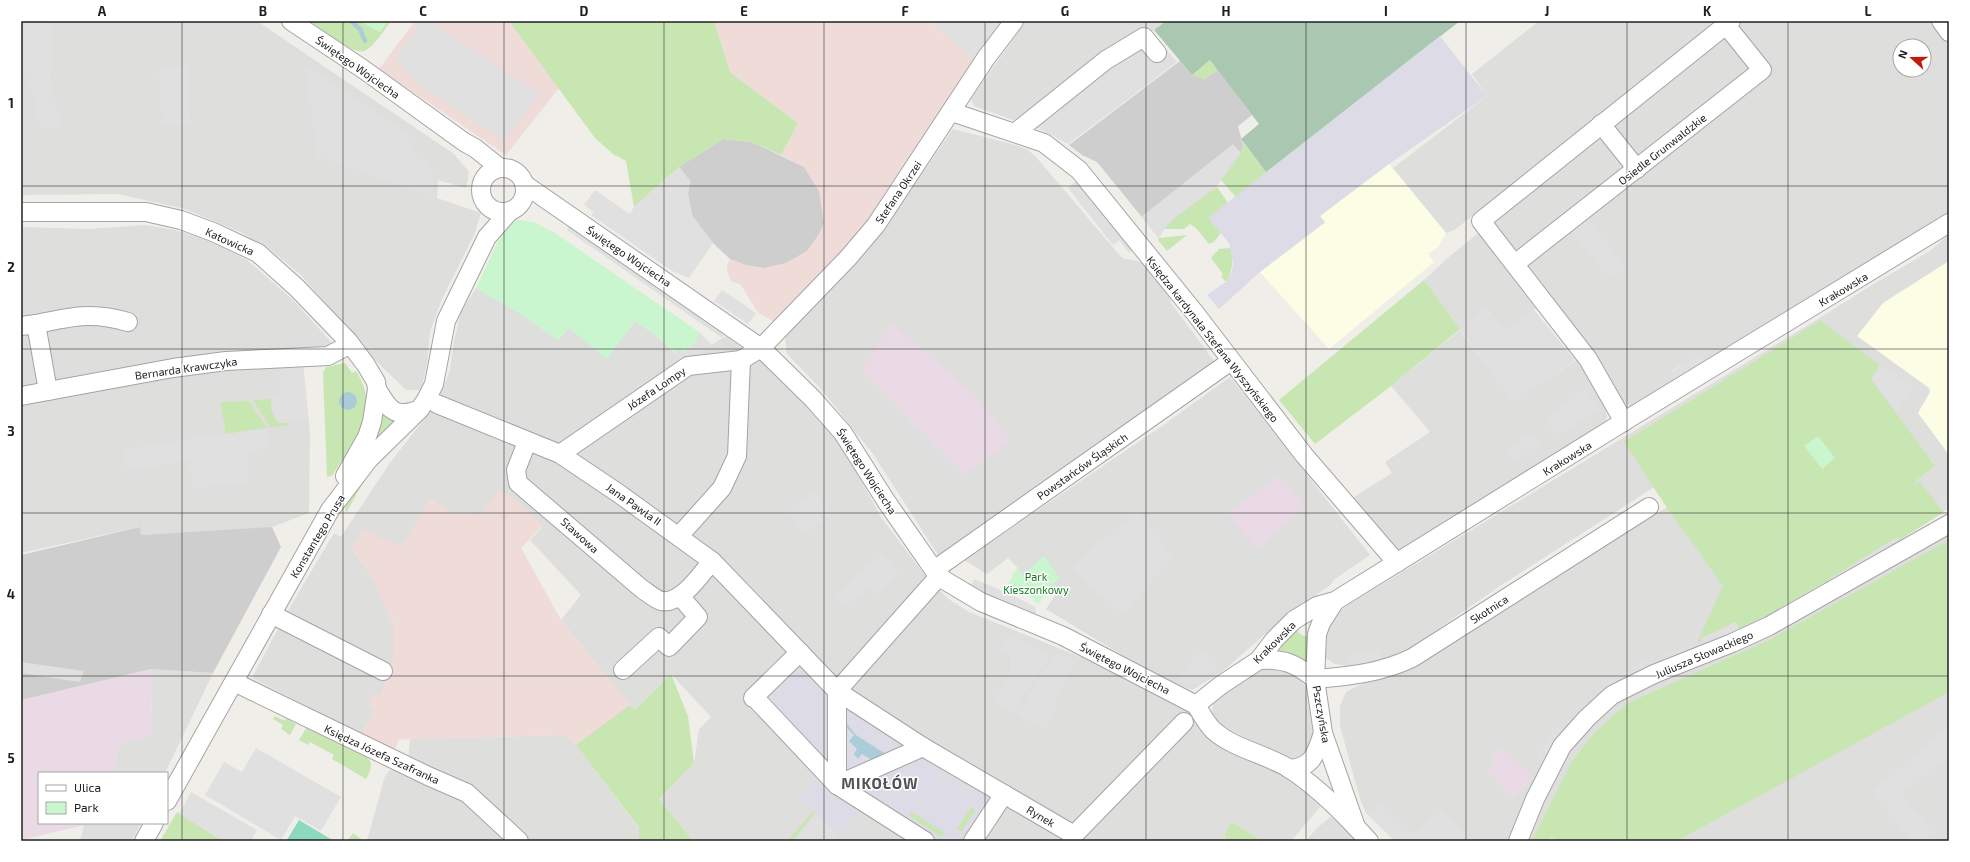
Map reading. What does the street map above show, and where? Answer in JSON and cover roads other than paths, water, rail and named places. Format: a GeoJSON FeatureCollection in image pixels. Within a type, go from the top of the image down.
{"type":"FeatureCollection","features":[{"type":"Feature","properties":{"kind":"street","name":"Świętego Wojciecha"},"geometry":{"type":"LineString","coordinates":[[291,21],[363,69],[464,142],[475,148],[500,168]]}},
{"type":"Feature","properties":{"kind":"street","name":"Stefana Okrzei"},"geometry":{"type":"LineString","coordinates":[[761,348],[848,258],[876,225],[952,112],[986,58],[1014,21]]}},
{"type":"Feature","properties":{"kind":"street"},"geometry":{"type":"LineString","coordinates":[[1941,21],[1949,32]]}},
{"type":"Feature","properties":{"kind":"street","name":"Osiedle Grunwaldzkie"},"geometry":{"type":"LineString","coordinates":[[1516,263],[1762,70],[1728,23],[1481,221],[1516,263],[1588,359],[1624,422]]}},
{"type":"Feature","properties":{"kind":"street"},"geometry":{"type":"LineString","coordinates":[[1016,132],[1106,60],[1144,37],[1157,53]]}},
{"type":"Feature","properties":{"kind":"street","name":"Księdza kardynała Stefana Wyszyńskiego"},"geometry":{"type":"LineString","coordinates":[[952,112],[1016,132],[1044,143],[1079,170],[1195,313],[1231,362],[1304,455],[1397,563]]}},
{"type":"Feature","properties":{"kind":"street"},"geometry":{"type":"LineString","coordinates":[[1601,124],[1637,169]]}},
{"type":"Feature","properties":{"kind":"street","name":"Świętego Wojciecha"},"geometry":{"type":"LineString","coordinates":[[464,142],[473,156],[483,181]]}},
{"type":"Feature","properties":{"kind":"street"},"geometry":{"type":"LineString","coordinates":[[500,168],[507,168],[518,174],[524,184],[524,197],[513,209],[496,211],[490,208],[481,193],[483,181],[493,170],[500,168]]}},
{"type":"Feature","properties":{"kind":"street","name":"Świętego Wojciecha"},"geometry":{"type":"LineString","coordinates":[[524,184],[761,348],[824,410],[844,433],[933,576],[981,602],[1063,636],[1196,704]]}},
{"type":"Feature","properties":{"kind":"street","name":"Świętego Wojciecha"},"geometry":{"type":"LineString","coordinates":[[513,209],[528,203],[553,205]]}},
{"type":"Feature","properties":{"kind":"street","name":"Konstantego Prusa"},"geometry":{"type":"LineString","coordinates":[[488,236],[490,208]]}},
{"type":"Feature","properties":{"kind":"street","name":"Konstantego Prusa"},"geometry":{"type":"LineString","coordinates":[[168,799],[330,510],[376,451],[428,406],[434,384],[446,321],[488,236],[513,209]]}},
{"type":"Feature","properties":{"kind":"street","name":"Katowicka"},"geometry":{"type":"LineString","coordinates":[[21,212],[146,212],[181,220],[213,232],[258,253],[297,288],[348,342],[372,375],[377,389],[389,408],[394,412],[402,414],[428,406]]}},
{"type":"Feature","properties":{"kind":"street","name":"Krakowska"},"geometry":{"type":"LineString","coordinates":[[1196,704],[1221,685],[1259,660],[1274,640],[1294,620],[1317,606],[1335,601],[1949,223]]}},
{"type":"Feature","properties":{"kind":"street"},"geometry":{"type":"LineString","coordinates":[[48,391],[28,325],[90,315],[109,316],[128,322]]}},
{"type":"Feature","properties":{"kind":"street","name":"Bernarda Krawczyka"},"geometry":{"type":"LineString","coordinates":[[21,396],[173,368],[226,361],[313,357],[334,354],[343,348],[348,342]]}},
{"type":"Feature","properties":{"kind":"street","name":"Józefa Lompy"},"geometry":{"type":"LineString","coordinates":[[560,454],[688,366],[741,360],[761,348]]}},
{"type":"Feature","properties":{"kind":"street"},"geometry":{"type":"LineString","coordinates":[[679,536],[722,488],[737,456],[741,360]]}},
{"type":"Feature","properties":{"kind":"street","name":"Powstańców Śląskich"},"geometry":{"type":"LineString","coordinates":[[837,691],[933,576],[1231,362]]}},
{"type":"Feature","properties":{"kind":"street","name":"Katowicka"},"geometry":{"type":"LineString","coordinates":[[338,498],[346,472],[367,437],[376,408],[377,389]]}},
{"type":"Feature","properties":{"kind":"street","name":"Jana Pawła II"},"geometry":{"type":"LineString","coordinates":[[428,406],[560,454],[679,536],[712,561],[837,691],[923,747]]}},
{"type":"Feature","properties":{"kind":"street","name":"Stawowa"},"geometry":{"type":"LineString","coordinates":[[527,442],[516,470],[518,483],[642,589],[661,601],[671,600],[684,595],[712,561]]}},
{"type":"Feature","properties":{"kind":"street","name":"Skotnica"},"geometry":{"type":"LineString","coordinates":[[1316,679],[1371,673],[1393,667],[1412,658],[1649,507]]}},
{"type":"Feature","properties":{"kind":"street","name":"Juliusza Słowackiego"},"geometry":{"type":"LineString","coordinates":[[1520,838],[1534,799],[1562,746],[1587,718],[1612,695],[1654,674],[1732,643],[1769,626],[1949,524]]}},
{"type":"Feature","properties":{"kind":"street"},"geometry":{"type":"LineString","coordinates":[[623,670],[659,637],[669,646],[698,617],[680,596]]}},
{"type":"Feature","properties":{"kind":"street","name":"Pszczyńska"},"geometry":{"type":"LineString","coordinates":[[1335,601],[1321,624],[1317,634],[1316,679],[1323,733],[1356,827]]}},
{"type":"Feature","properties":{"kind":"street"},"geometry":{"type":"LineString","coordinates":[[271,614],[383,671]]}},
{"type":"Feature","properties":{"kind":"street"},"geometry":{"type":"LineString","coordinates":[[800,652],[754,698],[837,785],[925,841]]}},
{"type":"Feature","properties":{"kind":"street"},"geometry":{"type":"LineString","coordinates":[[1259,660],[1273,659],[1291,663],[1316,679]]}},
{"type":"Feature","properties":{"kind":"street","name":"Księdza Józefa Szafranka"},"geometry":{"type":"LineString","coordinates":[[234,682],[428,776],[467,793],[520,841]]}},
{"type":"Feature","properties":{"kind":"street"},"geometry":{"type":"LineString","coordinates":[[837,691],[837,785]]}},
{"type":"Feature","properties":{"kind":"street","name":"Pszczyńska"},"geometry":{"type":"LineString","coordinates":[[1196,704],[1206,722],[1222,736],[1289,769],[1313,786],[1369,841]]}},
{"type":"Feature","properties":{"kind":"street"},"geometry":{"type":"LineString","coordinates":[[1073,838],[1184,722]]}},
{"type":"Feature","properties":{"kind":"street"},"geometry":{"type":"LineString","coordinates":[[1289,769],[1300,769],[1310,763],[1323,733]]}},
{"type":"Feature","properties":{"kind":"street"},"geometry":{"type":"LineString","coordinates":[[837,785],[923,747]]}},
{"type":"Feature","properties":{"kind":"street","name":"Rynek"},"geometry":{"type":"LineString","coordinates":[[923,747],[1073,838]]}},
{"type":"Feature","properties":{"kind":"street"},"geometry":{"type":"LineString","coordinates":[[973,841],[1006,796]]}},
{"type":"Feature","properties":{"kind":"street"},"geometry":{"type":"LineString","coordinates":[[144,841],[153,824]]}},
{"type":"Feature","properties":{"kind":"water"},"geometry":{"type":"Polygon","coordinates":[[[348,392],[354,395],[357,401],[354,407],[348,410],[342,407],[339,401],[342,395],[348,392]]]}},
{"type":"Feature","properties":{"kind":"water"},"geometry":{"type":"Polygon","coordinates":[[[843,719],[856,735],[892,758],[890,761],[880,755],[875,762],[862,754],[858,759],[854,754],[857,749],[849,741],[854,735],[841,722],[843,719]]]}},
{"type":"Feature","properties":{"kind":"waterway"},"geometry":{"type":"LineString","coordinates":[[351,21],[360,29],[365,41]]}},
{"type":"Feature","properties":{"kind":"district","name":"MIKOŁÓW"},"geometry":{"type":"Point","coordinates":[880,783]}},
{"type":"Feature","properties":{"kind":"park label","name":"Park Kieszonkowy"},"geometry":{"type":"Point","coordinates":[1036,582]}}]}
